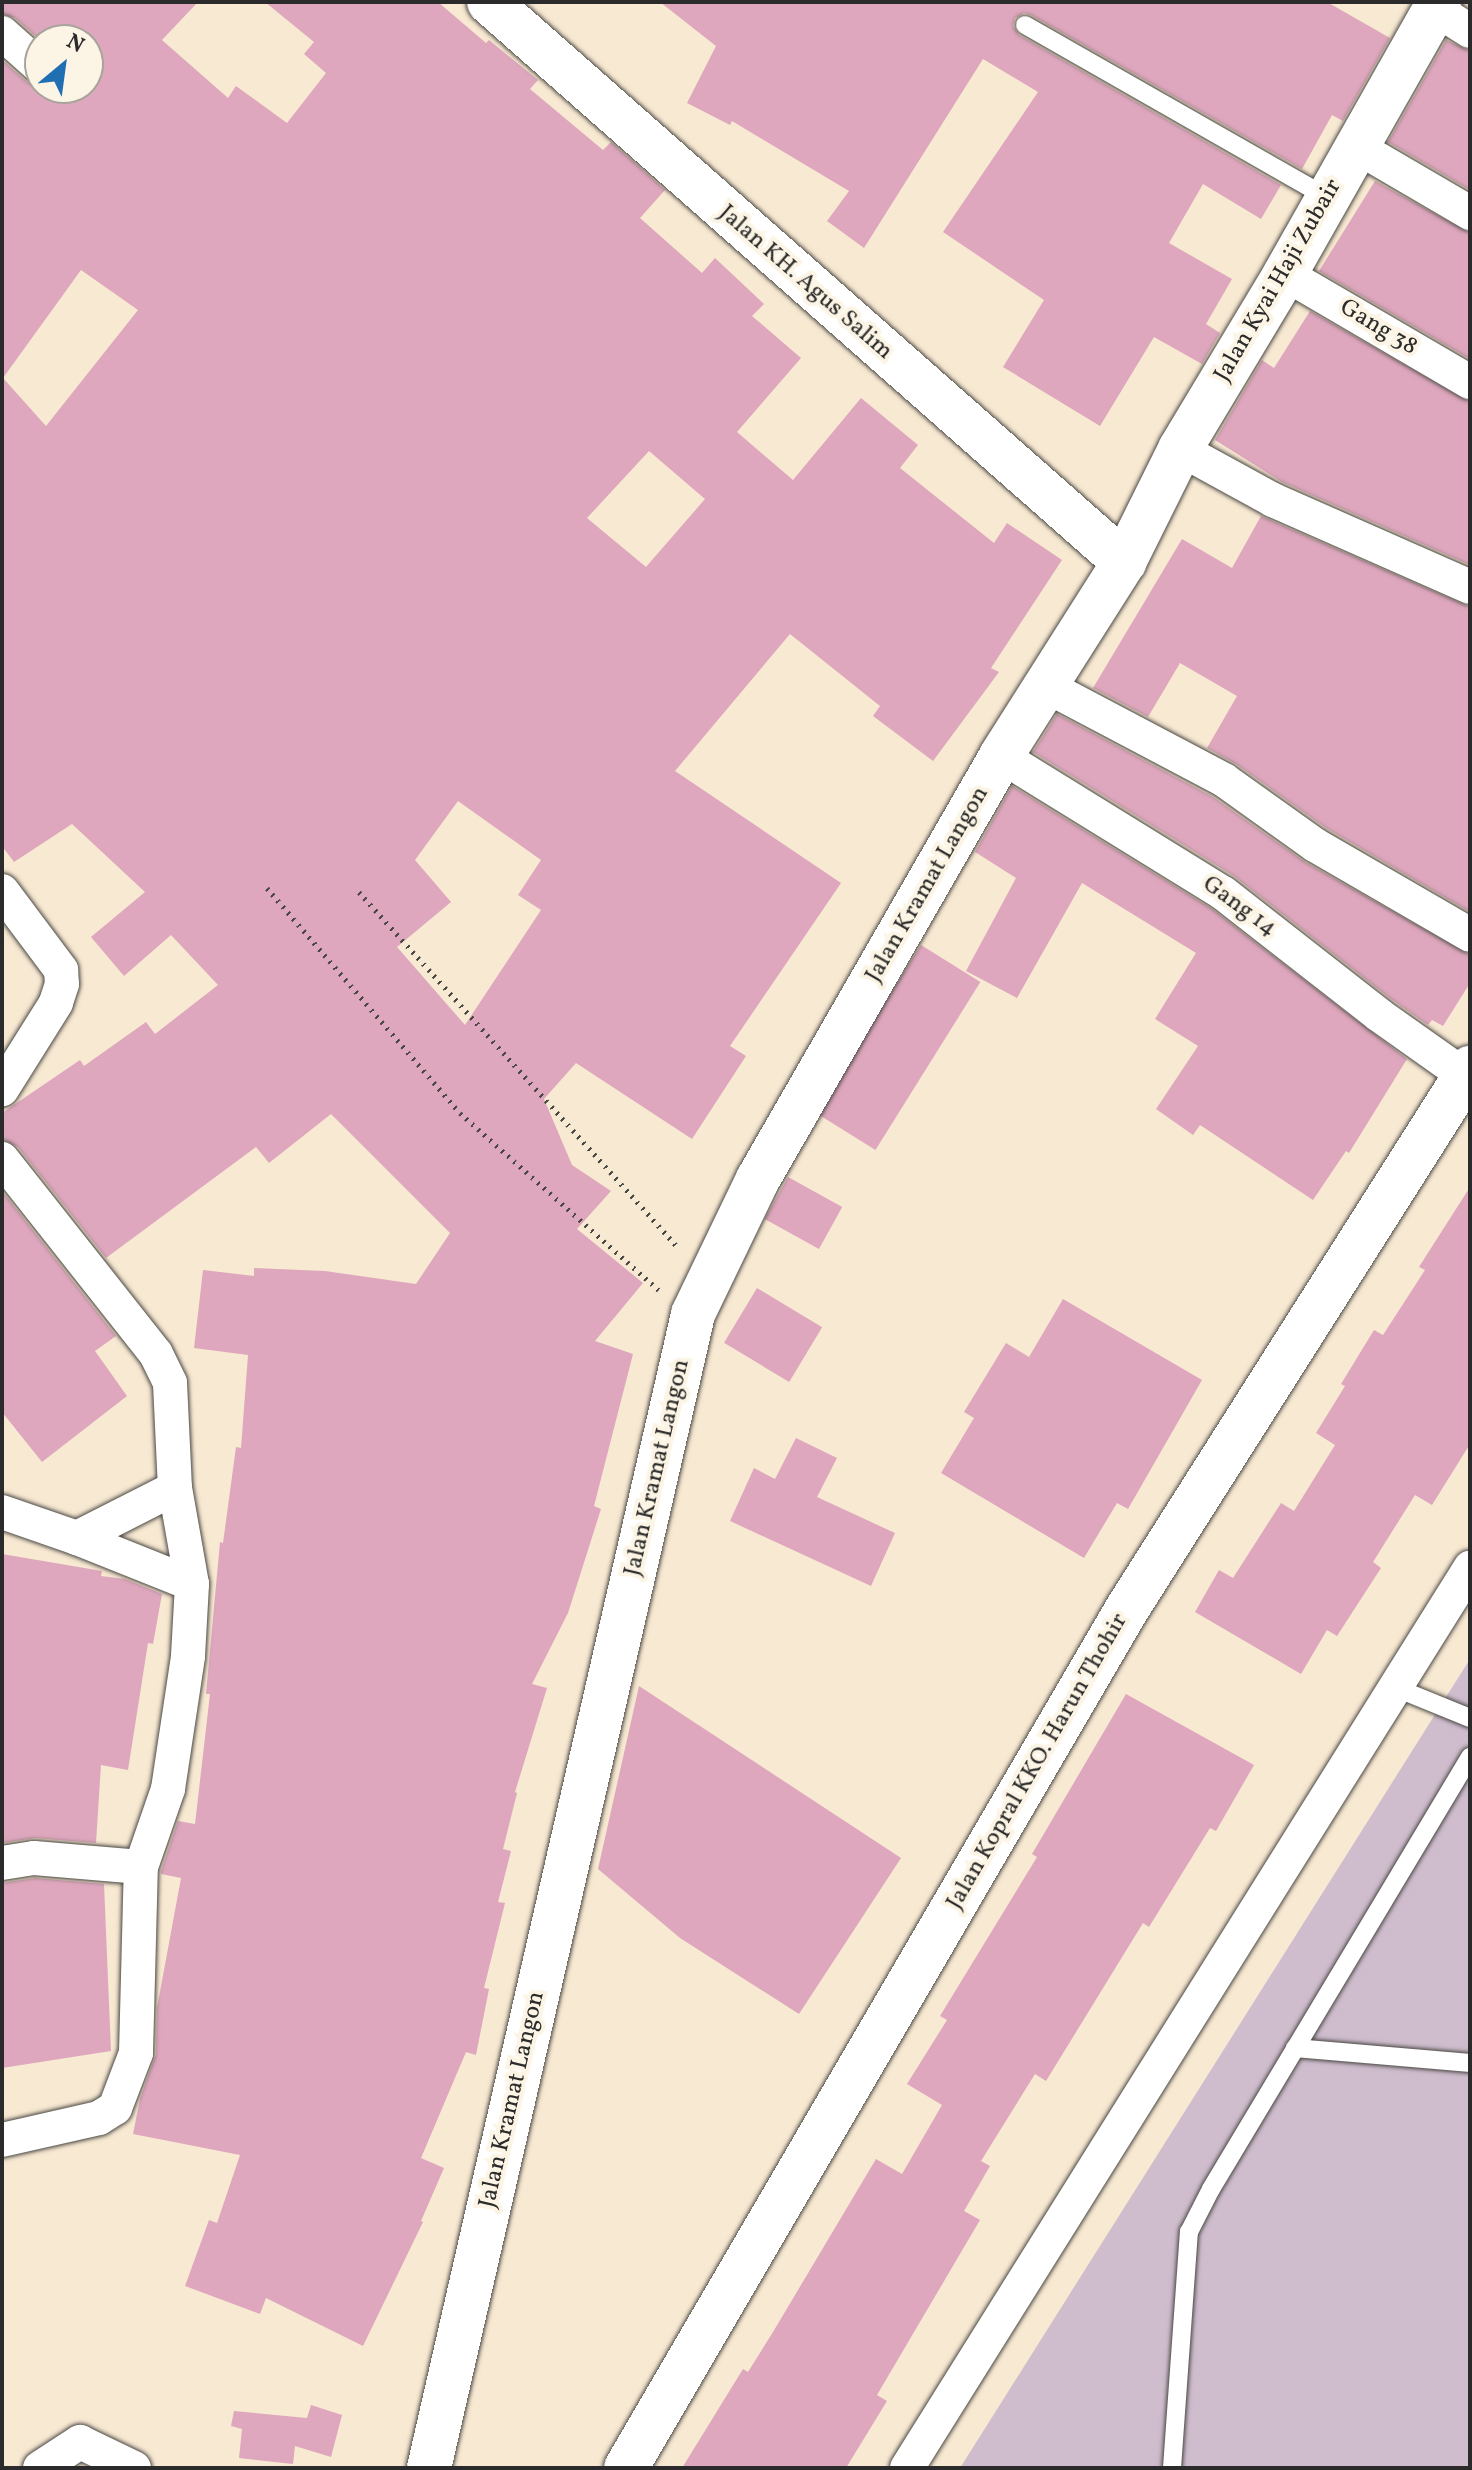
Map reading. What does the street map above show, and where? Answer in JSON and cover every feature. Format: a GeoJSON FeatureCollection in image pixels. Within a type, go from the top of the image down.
{"type":"FeatureCollection","features":[{"type":"Feature","properties":{"kind":"street","name":"Jalan KH. Agus Salim"},"geometry":{"type":"LineString","coordinates":[[489,2],[1124,562]]}},
{"type":"Feature","properties":{"kind":"street","name":"Jalan Kyai Haji Zubair"},"geometry":{"type":"LineString","coordinates":[[1124,562],[1180,449],[1357,147],[1448,14]]}},
{"type":"Feature","properties":{"kind":"street"},"geometry":{"type":"LineString","coordinates":[[2,33],[24,53]]}},
{"type":"Feature","properties":{"kind":"street"},"geometry":{"type":"LineString","coordinates":[[1357,147],[1470,213]]}},
{"type":"Feature","properties":{"kind":"street","name":"Gang 38"},"geometry":{"type":"LineString","coordinates":[[1285,274],[1470,382]]}},
{"type":"Feature","properties":{"kind":"street"},"geometry":{"type":"LineString","coordinates":[[1180,449],[1273,500],[1470,587]]}},
{"type":"Feature","properties":{"kind":"street","name":"Jalan Kramat Langon"},"geometry":{"type":"LineString","coordinates":[[429,2468],[701,1298],[758,1179],[1001,756],[1124,562]]}},
{"type":"Feature","properties":{"kind":"street"},"geometry":{"type":"LineString","coordinates":[[1046,686],[1224,780],[1315,845],[1470,935]]}},
{"type":"Feature","properties":{"kind":"street","name":"Gang 14"},"geometry":{"type":"LineString","coordinates":[[1001,756],[1223,893],[1379,1015],[1468,1072]]}},
{"type":"Feature","properties":{"kind":"street"},"geometry":{"type":"LineString","coordinates":[[2,891],[61,970],[62,984],[56,1003],[2,1089]]}},
{"type":"Feature","properties":{"kind":"street","name":"Jalan Kopral KKO. Harun Thohir"},"geometry":{"type":"LineString","coordinates":[[626,2468],[1127,1609],[1468,1072]]}},
{"type":"Feature","properties":{"kind":"street"},"geometry":{"type":"LineString","coordinates":[[2,1159],[156,1354],[170,1383],[175,1488],[192,1584],[188,1656],[168,1789],[141,1867],[136,2053],[115,2108],[99,2118],[2,2140]]}},
{"type":"Feature","properties":{"kind":"street"},"geometry":{"type":"LineString","coordinates":[[77,1538],[175,1488]]}},
{"type":"Feature","properties":{"kind":"street"},"geometry":{"type":"LineString","coordinates":[[2,1512],[192,1584]]}},
{"type":"Feature","properties":{"kind":"street"},"geometry":{"type":"LineString","coordinates":[[907,2468],[1470,1568]]}},
{"type":"Feature","properties":{"kind":"street"},"geometry":{"type":"LineString","coordinates":[[2,1863],[34,1858],[141,1867]]}},
{"type":"Feature","properties":{"kind":"street"},"geometry":{"type":"LineString","coordinates":[[40,2468],[80,2442],[134,2468]]}},
{"type":"Feature","properties":{"kind":"lane"},"geometry":{"type":"LineString","coordinates":[[1025,25],[1328,198]]}},
{"type":"Feature","properties":{"kind":"lane"},"geometry":{"type":"LineString","coordinates":[[1394,1687],[1470,1718]]}},
{"type":"Feature","properties":{"kind":"lane"},"geometry":{"type":"LineString","coordinates":[[1172,2468],[1189,2232],[1211,2189],[1470,1757]]}},
{"type":"Feature","properties":{"kind":"lane"},"geometry":{"type":"LineString","coordinates":[[1295,2048],[1470,2063]]}},
{"type":"Feature","properties":{"kind":"path"},"geometry":{"type":"LineString","coordinates":[[267,888],[460,1113],[644,1280],[701,1298]]}},
{"type":"Feature","properties":{"kind":"path"},"geometry":{"type":"LineString","coordinates":[[359,892],[701,1298]]}},
{"type":"Feature","properties":{"kind":"shaded area"},"geometry":{"type":"Polygon","coordinates":[[[1470,1659],[1470,2468],[960,2468],[1470,1659]]]}},
{"type":"Feature","properties":{"kind":"building"},"geometry":{"type":"Polygon","coordinates":[[[2,2],[198,2],[162,40],[228,98],[236,86],[287,123],[326,73],[304,54],[314,42],[265,2],[438,2],[486,43],[489,40],[538,80],[530,89],[603,150],[611,142],[665,190],[640,218],[702,273],[715,258],[764,304],[752,316],[801,358],[737,432],[793,480],[861,398],[918,445],[900,468],[994,543],[1007,523],[1062,560],[991,668],[999,672],[933,761],[873,716],[880,706],[790,634],[675,771],[841,883],[730,1046],[746,1056],[692,1139],[576,1063],[544,1099],[572,1165],[611,1191],[577,1229],[643,1283],[595,1341],[633,1354],[594,1506],[601,1509],[568,1613],[532,1684],[547,1688],[515,1792],[503,1849],[511,1851],[498,1902],[505,1903],[484,1988],[489,1989],[476,2055],[466,2052],[421,2158],[444,2168],[423,2222],[363,2346],[266,2298],[260,2314],[185,2286],[209,2220],[217,2223],[240,2155],[133,2134],[140,2099],[156,2054],[157,2008],[181,1878],[161,1874],[161,1871],[178,1821],[195,1824],[210,1694],[206,1694],[220,1542],[223,1543],[236,1447],[241,1448],[248,1355],[194,1348],[203,1270],[254,1276],[254,1268],[325,1271],[416,1284],[450,1233],[331,1114],[269,1163],[256,1147],[106,1258],[18,1147],[2,1139],[2,1113],[80,1060],[84,1066],[146,1022],[155,1034],[218,985],[171,935],[124,976],[91,937],[145,892],[72,824],[14,862],[2,846],[2,60],[24,79],[24,104],[104,104],[104,24],[24,26],[15,18],[2,14],[2,2]],[[81,270],[3,378],[46,426],[138,310],[81,270]],[[649,451],[587,518],[646,567],[705,499],[649,451]],[[458,801],[415,860],[451,902],[397,947],[465,1025],[541,910],[518,895],[541,860],[458,801]]]}},
{"type":"Feature","properties":{"kind":"building"},"geometry":{"type":"Polygon","coordinates":[[[660,2],[1327,2],[1390,38],[1343,121],[1332,115],[1302,169],[1031,15],[1024,13],[1015,18],[1013,26],[1019,35],[1281,185],[1261,219],[1203,184],[1169,243],[1232,279],[1206,324],[1220,333],[1202,364],[1154,337],[1100,426],[1003,367],[1044,300],[943,232],[1038,92],[983,59],[864,248],[827,221],[849,191],[732,121],[730,125],[687,103],[716,46],[660,2]]]}},
{"type":"Feature","properties":{"kind":"building"},"geometry":{"type":"Polygon","coordinates":[[[1446,40],[1470,51],[1470,190],[1388,142],[1446,40]]]}},
{"type":"Feature","properties":{"kind":"building"},"geometry":{"type":"Polygon","coordinates":[[[1375,181],[1470,233],[1470,359],[1319,271],[1375,181]]]}},
{"type":"Feature","properties":{"kind":"building"},"geometry":{"type":"Polygon","coordinates":[[[1310,311],[1470,402],[1470,565],[1282,482],[1215,440],[1262,360],[1274,368],[1310,311]]]}},
{"type":"Feature","properties":{"kind":"building"},"geometry":{"type":"Polygon","coordinates":[[[1261,516],[1470,607],[1470,912],[1326,828],[1236,764],[1207,748],[1237,696],[1180,663],[1148,717],[1093,688],[1182,539],[1232,568],[1261,516]]]}},
{"type":"Feature","properties":{"kind":"building"},"geometry":{"type":"Polygon","coordinates":[[[1057,714],[1213,797],[1305,862],[1470,955],[1470,983],[1443,1026],[1432,1020],[1428,1025],[1391,999],[1234,876],[1033,752],[1057,714]]]}},
{"type":"Feature","properties":{"kind":"building"},"geometry":{"type":"Polygon","coordinates":[[[1012,786],[1212,909],[1407,1059],[1349,1153],[1346,1151],[1313,1200],[1200,1125],[1193,1135],[1156,1109],[1198,1046],[1155,1019],[1196,953],[1082,883],[1017,998],[966,971],[1016,878],[975,852],[1012,786]]]}},
{"type":"Feature","properties":{"kind":"building"},"geometry":{"type":"Polygon","coordinates":[[[921,945],[980,982],[875,1150],[816,1113],[921,945]]]}},
{"type":"Feature","properties":{"kind":"building"},"geometry":{"type":"Polygon","coordinates":[[[788,1177],[842,1207],[819,1249],[765,1219],[788,1177]]]}},
{"type":"Feature","properties":{"kind":"building"},"geometry":{"type":"Polygon","coordinates":[[[1470,1187],[1470,1444],[1432,1505],[1415,1495],[1373,1562],[1381,1568],[1337,1636],[1327,1630],[1301,1674],[1195,1612],[1219,1570],[1233,1578],[1281,1503],[1294,1511],[1335,1445],[1316,1433],[1345,1386],[1341,1384],[1374,1330],[1383,1335],[1425,1270],[1419,1267],[1470,1187]]]}},
{"type":"Feature","properties":{"kind":"building"},"geometry":{"type":"Polygon","coordinates":[[[2,1191],[116,1336],[95,1351],[127,1396],[42,1462],[2,1412],[2,1191]]]}},
{"type":"Feature","properties":{"kind":"building"},"geometry":{"type":"Polygon","coordinates":[[[757,1288],[822,1327],[789,1382],[724,1343],[757,1288]]]}},
{"type":"Feature","properties":{"kind":"building"},"geometry":{"type":"Polygon","coordinates":[[[1063,1299],[1202,1380],[1128,1509],[1117,1503],[1084,1558],[941,1473],[974,1418],[964,1412],[1006,1343],[1029,1357],[1063,1299]]]}},
{"type":"Feature","properties":{"kind":"building"},"geometry":{"type":"Polygon","coordinates":[[[796,1438],[837,1458],[817,1497],[895,1533],[871,1586],[730,1521],[754,1468],[775,1479],[796,1438]]]}},
{"type":"Feature","properties":{"kind":"building"},"geometry":{"type":"Polygon","coordinates":[[[2,1554],[102,1571],[101,1576],[125,1579],[162,1594],[153,1644],[148,1643],[128,1770],[101,1765],[96,1843],[35,1838],[2,1843],[2,1554]]]}},
{"type":"Feature","properties":{"kind":"building"},"geometry":{"type":"Polygon","coordinates":[[[639,1686],[901,1858],[799,2014],[680,1938],[598,1869],[639,1686]]]}},
{"type":"Feature","properties":{"kind":"building"},"geometry":{"type":"Polygon","coordinates":[[[1126,1694],[1254,1765],[1216,1831],[1210,1828],[1149,1927],[1143,1923],[1046,2081],[1035,2074],[981,2161],[990,2166],[964,2211],[980,2220],[877,2395],[887,2401],[846,2468],[682,2468],[743,2369],[748,2372],[876,2159],[902,2174],[942,2105],[907,2084],[947,2020],[940,2016],[1037,1857],[1032,1854],[1126,1694]]]}},
{"type":"Feature","properties":{"kind":"building"},"geometry":{"type":"Polygon","coordinates":[[[35,1878],[104,1884],[111,2051],[2,2068],[2,1883],[35,1878]]]}},
{"type":"Feature","properties":{"kind":"building"},"geometry":{"type":"Polygon","coordinates":[[[311,2405],[342,2415],[331,2457],[295,2446],[293,2464],[239,2458],[242,2429],[231,2426],[234,2411],[307,2418],[311,2405]]]}}]}
